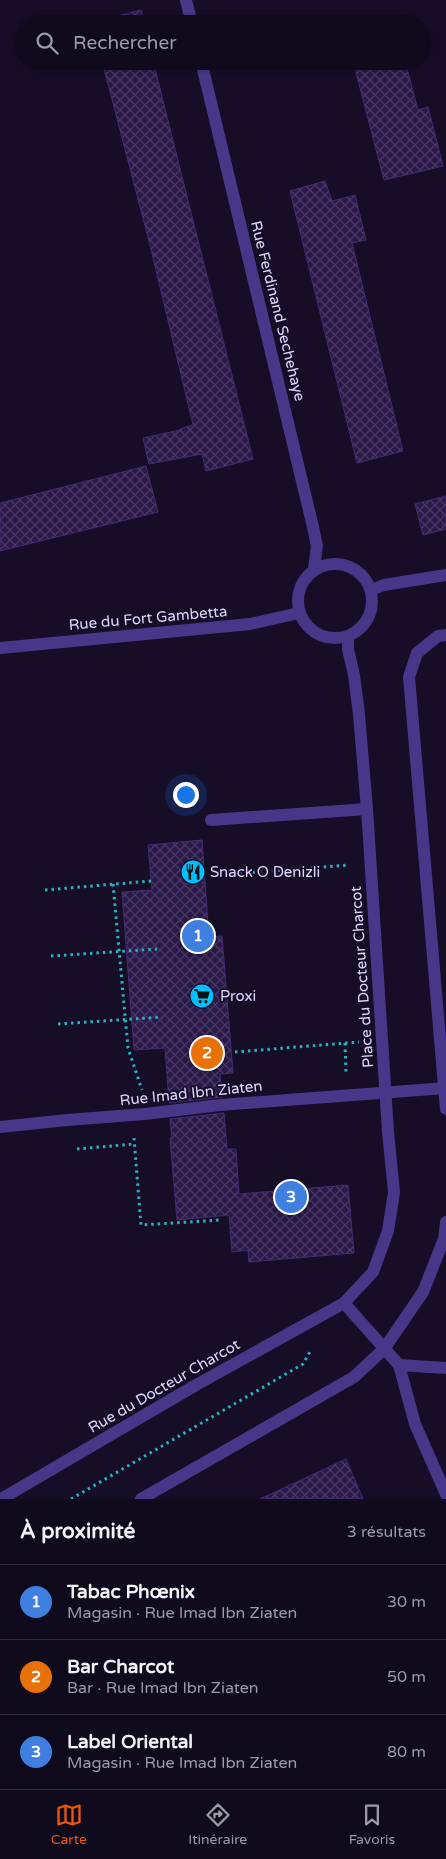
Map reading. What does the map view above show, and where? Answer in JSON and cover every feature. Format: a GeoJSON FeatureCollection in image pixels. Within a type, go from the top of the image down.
{"type":"FeatureCollection","features":[{"type":"Feature","properties":{"kind":"street"},"geometry":{"type":"LineString","coordinates":[[186,0],[190,15]]}},
{"type":"Feature","properties":{"kind":"street","name":"Rue Ferdinand Sechehaye"},"geometry":{"type":"LineString","coordinates":[[203,70],[313,527],[317,546],[314,569]]}},
{"type":"Feature","properties":{"kind":"street"},"geometry":{"type":"LineString","coordinates":[[336,563],[358,571],[366,579],[371,590],[371,612],[358,631],[348,636],[336,639],[324,637],[313,632],[304,624],[299,612],[297,600],[299,588],[305,577],[314,569],[325,564],[336,563]]}},
{"type":"Feature","properties":{"kind":"street"},"geometry":{"type":"LineString","coordinates":[[371,590],[384,585],[446,575]]}},
{"type":"Feature","properties":{"kind":"street","name":"Rue du Fort Gambetta"},"geometry":{"type":"LineString","coordinates":[[0,648],[250,624],[299,612]]}},
{"type":"Feature","properties":{"kind":"street"},"geometry":{"type":"LineString","coordinates":[[446,635],[438,636],[417,653],[409,676],[446,1109]]}},
{"type":"Feature","properties":{"kind":"street","name":"Place du Docteur Charcot"},"geometry":{"type":"LineString","coordinates":[[344,1303],[373,1272],[388,1231],[394,1192],[367,809],[359,714],[354,675],[348,649],[348,636]]}},
{"type":"Feature","properties":{"kind":"street"},"geometry":{"type":"LineString","coordinates":[[211,820],[367,809]]}},
{"type":"Feature","properties":{"kind":"street","name":"Rue Imad Ibn Ziaten"},"geometry":{"type":"LineString","coordinates":[[0,1128],[68,1120],[132,1116],[220,1104],[445,1088]]}},
{"type":"Feature","properties":{"kind":"street"},"geometry":{"type":"LineString","coordinates":[[141,1499],[354,1377],[384,1349],[423,1292],[444,1240],[446,1222]]}},
{"type":"Feature","properties":{"kind":"street"},"geometry":{"type":"LineString","coordinates":[[344,1303],[399,1365],[415,1424],[446,1494]]}},
{"type":"Feature","properties":{"kind":"street","name":"Rue du Docteur Charcot"},"geometry":{"type":"LineString","coordinates":[[1,1499],[196,1385],[344,1303]]}},
{"type":"Feature","properties":{"kind":"street"},"geometry":{"type":"LineString","coordinates":[[399,1365],[446,1368]]}},
{"type":"Feature","properties":{"kind":"path"},"geometry":{"type":"LineString","coordinates":[[220,875],[371,864]]}},
{"type":"Feature","properties":{"kind":"path"},"geometry":{"type":"LineString","coordinates":[[45,890],[151,881]]}},
{"type":"Feature","properties":{"kind":"path"},"geometry":{"type":"LineString","coordinates":[[113,884],[128,1048],[142,1092],[145,1114]]}},
{"type":"Feature","properties":{"kind":"path"},"geometry":{"type":"LineString","coordinates":[[51,956],[157,949]]}},
{"type":"Feature","properties":{"kind":"path"},"geometry":{"type":"LineString","coordinates":[[58,1024],[162,1017]]}},
{"type":"Feature","properties":{"kind":"path"},"geometry":{"type":"LineString","coordinates":[[234,1052],[382,1041]]}},
{"type":"Feature","properties":{"kind":"path"},"geometry":{"type":"LineString","coordinates":[[132,1116],[141,1226],[220,1220]]}},
{"type":"Feature","properties":{"kind":"path"},"geometry":{"type":"LineString","coordinates":[[77,1149],[134,1144]]}},
{"type":"Feature","properties":{"kind":"path"},"geometry":{"type":"LineString","coordinates":[[71,1499],[303,1364],[314,1345]]}},
{"type":"Feature","properties":{"kind":"building"},"geometry":{"type":"Polygon","coordinates":[[[141,10],[142,15],[121,15],[141,10]]]}},
{"type":"Feature","properties":{"kind":"building"},"geometry":{"type":"Polygon","coordinates":[[[104,70],[155,70],[253,459],[206,471],[202,454],[149,464],[143,438],[180,430],[193,425],[150,245],[104,70]]]}},
{"type":"Feature","properties":{"kind":"building"},"geometry":{"type":"Polygon","coordinates":[[[355,70],[407,70],[418,110],[428,107],[443,166],[384,180],[355,70]]]}},
{"type":"Feature","properties":{"kind":"building"},"geometry":{"type":"Polygon","coordinates":[[[325,181],[332,201],[355,195],[366,240],[352,243],[403,451],[357,463],[290,191],[325,181]]]}},
{"type":"Feature","properties":{"kind":"building"},"geometry":{"type":"Polygon","coordinates":[[[146,466],[158,512],[0,551],[0,503],[146,466]]]}},
{"type":"Feature","properties":{"kind":"building"},"geometry":{"type":"Polygon","coordinates":[[[446,496],[446,529],[423,535],[415,504],[446,496]]]}},
{"type":"Feature","properties":{"kind":"building"},"geometry":{"type":"Polygon","coordinates":[[[202,840],[209,937],[222,936],[233,1073],[220,1074],[222,1097],[169,1103],[165,1048],[134,1050],[122,892],[152,890],[148,845],[202,840]]]}},
{"type":"Feature","properties":{"kind":"building"},"geometry":{"type":"Polygon","coordinates":[[[224,1113],[227,1149],[236,1149],[239,1194],[348,1185],[354,1253],[249,1262],[248,1250],[232,1252],[229,1215],[177,1220],[170,1119],[224,1113]]]}},
{"type":"Feature","properties":{"kind":"building"},"geometry":{"type":"Polygon","coordinates":[[[346,1459],[363,1499],[260,1499],[346,1459]]]}},
{"type":"Feature","properties":{"kind":"place","name":"Snack O Denizli"},"geometry":{"type":"Point","coordinates":[193,872]}},
{"type":"Feature","properties":{"kind":"place","name":"Tabac Phœnix"},"geometry":{"type":"Point","coordinates":[198,936]}},
{"type":"Feature","properties":{"kind":"place","name":"Proxi"},"geometry":{"type":"Point","coordinates":[202,996]}},
{"type":"Feature","properties":{"kind":"place","name":"Bar Charcot"},"geometry":{"type":"Point","coordinates":[207,1053]}},
{"type":"Feature","properties":{"kind":"place","name":"Label Oriental"},"geometry":{"type":"Point","coordinates":[291,1197]}}]}
